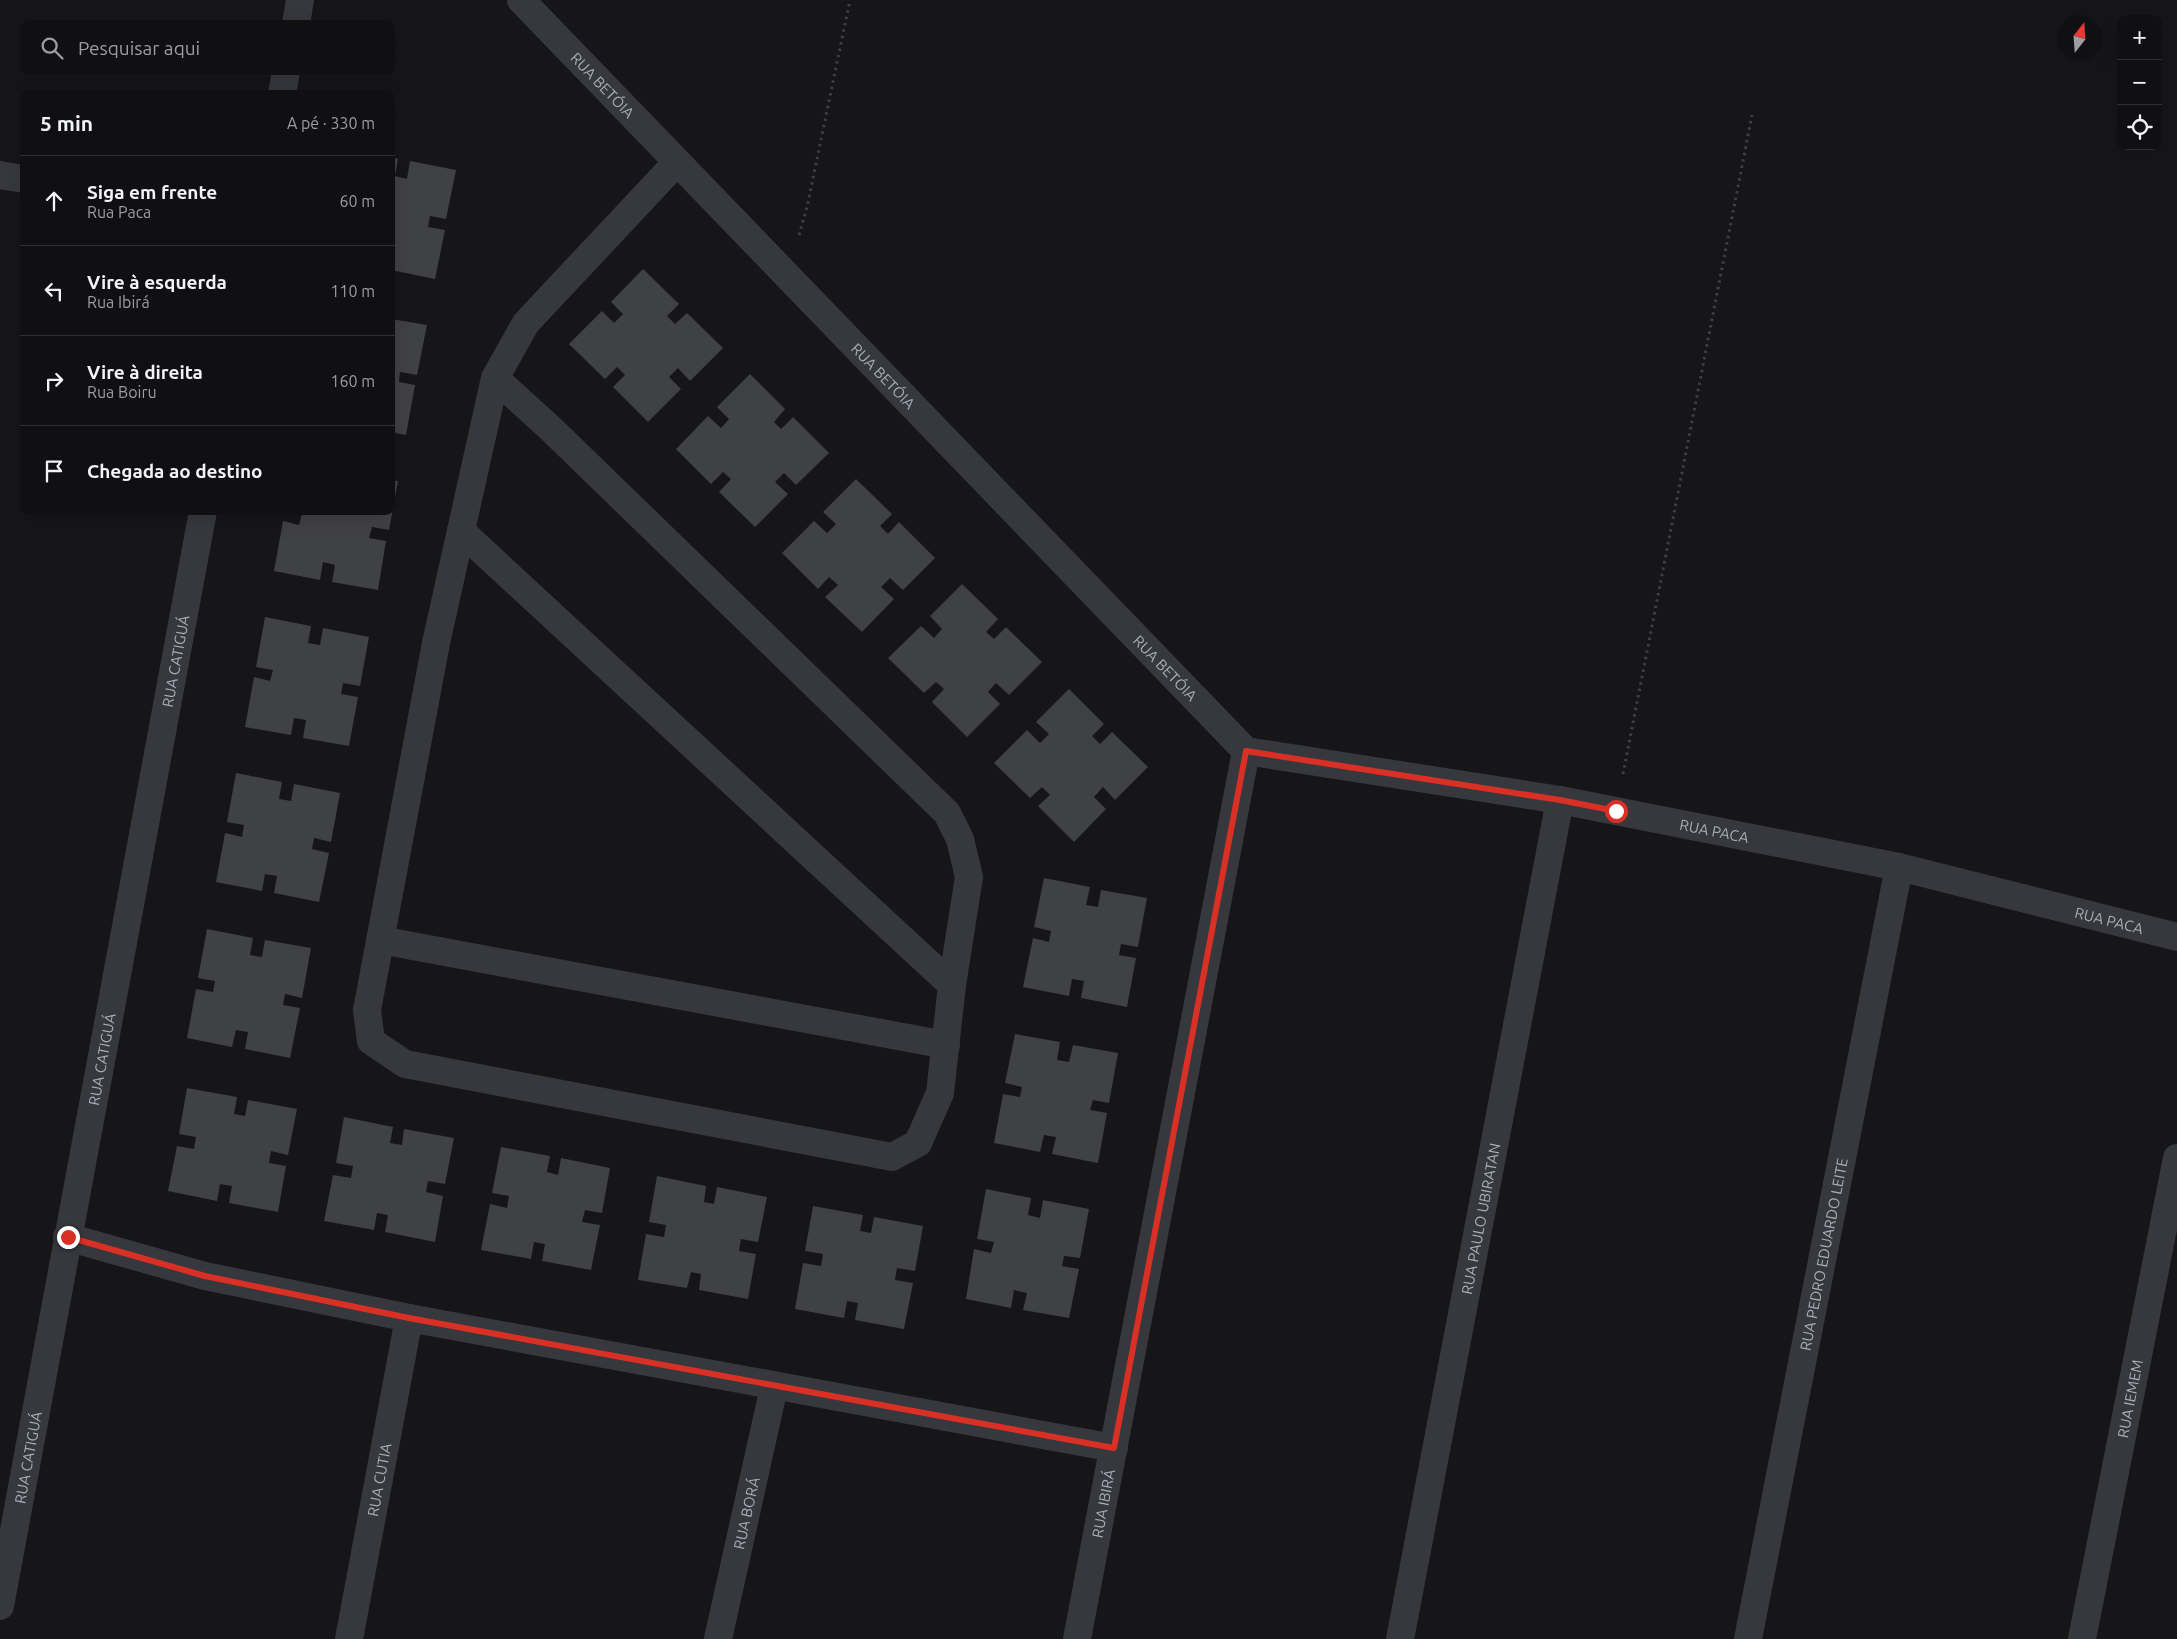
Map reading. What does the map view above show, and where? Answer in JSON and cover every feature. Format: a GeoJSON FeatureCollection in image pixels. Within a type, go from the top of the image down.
{"type":"FeatureCollection","features":[{"type":"Feature","properties":{"kind":"street"},"geometry":{"type":"LineString","coordinates":[[297,20],[300,0]]}},
{"type":"Feature","properties":{"kind":"street","name":"RUA BETÓIA"},"geometry":{"type":"LineString","coordinates":[[521,0],[1246,751]]}},
{"type":"Feature","properties":{"kind":"street"},"geometry":{"type":"LineString","coordinates":[[283,90],[285,75]]}},
{"type":"Feature","properties":{"kind":"street"},"geometry":{"type":"LineString","coordinates":[[495,378],[550,428],[947,813],[960,839],[969,877],[952,985],[940,1093],[918,1143],[892,1157],[405,1064],[371,1042],[367,1010],[380,940],[436,643],[495,378],[526,323],[677,162]]}},
{"type":"Feature","properties":{"kind":"street"},"geometry":{"type":"LineString","coordinates":[[0,175],[20,178]]}},
{"type":"Feature","properties":{"kind":"street","name":"RUA CATIGUÁ"},"geometry":{"type":"LineString","coordinates":[[0,1606],[202,515]]}},
{"type":"Feature","properties":{"kind":"street"},"geometry":{"type":"LineString","coordinates":[[461,530],[952,985]]}},
{"type":"Feature","properties":{"kind":"street","name":"RUA PACA"},"geometry":{"type":"LineString","coordinates":[[1246,751],[1560,800],[1899,867],[2177,937]]}},
{"type":"Feature","properties":{"kind":"street","name":"RUA IBIRÁ"},"geometry":{"type":"LineString","coordinates":[[1077,1639],[1246,751]]}},
{"type":"Feature","properties":{"kind":"street","name":"RUA PAULO UBIRATAN"},"geometry":{"type":"LineString","coordinates":[[1400,1639],[1560,800]]}},
{"type":"Feature","properties":{"kind":"street","name":"RUA PEDRO EDUARDO LEITE"},"geometry":{"type":"LineString","coordinates":[[1748,1639],[1899,867]]}},
{"type":"Feature","properties":{"kind":"street"},"geometry":{"type":"LineString","coordinates":[[380,940],[946,1045]]}},
{"type":"Feature","properties":{"kind":"street","name":"RUA IEMEM"},"geometry":{"type":"LineString","coordinates":[[2082,1639],[2177,1158]]}},
{"type":"Feature","properties":{"kind":"street"},"geometry":{"type":"LineString","coordinates":[[68,1237],[205,1276],[409,1318],[774,1387],[1114,1448]]}},
{"type":"Feature","properties":{"kind":"street","name":"RUA CUTIA"},"geometry":{"type":"LineString","coordinates":[[349,1639],[409,1318]]}},
{"type":"Feature","properties":{"kind":"street","name":"RUA BORÁ"},"geometry":{"type":"LineString","coordinates":[[718,1639],[774,1387]]}},
{"type":"Feature","properties":{"kind":"path"},"geometry":{"type":"LineString","coordinates":[[787,276],[807,208],[850,0]]}},
{"type":"Feature","properties":{"kind":"path"},"geometry":{"type":"LineString","coordinates":[[1616,811],[1752,115]]}},
{"type":"Feature","properties":{"kind":"building"},"geometry":{"type":"Polygon","coordinates":[[[395,158],[398,159],[395,176],[395,158]]]}},
{"type":"Feature","properties":{"kind":"building"},"geometry":{"type":"Polygon","coordinates":[[[410,161],[456,170],[446,219],[430,216],[428,227],[445,230],[435,279],[395,271],[395,176],[407,179],[410,161]]]}},
{"type":"Feature","properties":{"kind":"building"},"geometry":{"type":"Polygon","coordinates":[[[643,269],[679,304],[667,316],[675,324],[687,313],[723,348],[690,381],[678,368],[669,377],[681,389],[648,422],[613,387],[625,375],[617,367],[605,379],[569,344],[602,311],[614,323],[623,314],[611,302],[643,269]]]}},
{"type":"Feature","properties":{"kind":"building"},"geometry":{"type":"Polygon","coordinates":[[[395,320],[427,325],[417,375],[400,372],[399,382],[415,385],[406,435],[395,433],[395,320]]]}},
{"type":"Feature","properties":{"kind":"building"},"geometry":{"type":"Polygon","coordinates":[[[750,374],[785,409],[774,422],[781,429],[793,417],[829,453],[796,485],[784,473],[775,482],[788,494],[755,527],[719,492],[731,479],[723,472],[711,484],[676,449],[708,416],[721,428],[729,419],[717,407],[750,374]]]}},
{"type":"Feature","properties":{"kind":"building"},"geometry":{"type":"Polygon","coordinates":[[[856,479],[892,514],[880,526],[888,534],[899,522],[935,558],[903,590],[890,578],[881,587],[894,599],[862,632],[825,597],[838,585],[829,577],[818,589],[782,553],[814,521],[827,533],[836,524],[823,512],[856,479]]]}},
{"type":"Feature","properties":{"kind":"building"},"geometry":{"type":"Polygon","coordinates":[[[395,481],[398,481],[395,497],[395,481]]]}},
{"type":"Feature","properties":{"kind":"building"},"geometry":{"type":"Polygon","coordinates":[[[302,515],[392,515],[389,530],[372,527],[369,538],[386,541],[378,590],[332,582],[335,565],[323,562],[320,580],[274,571],[283,521],[299,525],[302,515]]]}},
{"type":"Feature","properties":{"kind":"building"},"geometry":{"type":"Polygon","coordinates":[[[962,584],[998,619],[986,632],[994,639],[1006,627],[1042,662],[1009,695],[996,683],[988,692],[1000,704],[967,737],[932,702],[944,689],[936,682],[924,693],[888,658],[921,626],[934,638],[942,629],[930,616],[962,584]]]}},
{"type":"Feature","properties":{"kind":"building"},"geometry":{"type":"Polygon","coordinates":[[[265,617],[311,626],[308,643],[320,645],[323,628],[369,637],[360,686],[343,683],[341,694],[358,697],[349,746],[303,738],[306,720],[294,718],[291,735],[245,727],[254,677],[270,681],[273,670],[256,667],[265,617]]]}},
{"type":"Feature","properties":{"kind":"building"},"geometry":{"type":"Polygon","coordinates":[[[1069,689],[1104,724],[1092,736],[1100,744],[1112,732],[1148,767],[1115,800],[1103,787],[1094,797],[1106,809],[1074,842],[1038,806],[1050,795],[1042,787],[1030,798],[994,763],[1027,730],[1040,743],[1049,734],[1036,722],[1069,689]]]}},
{"type":"Feature","properties":{"kind":"building"},"geometry":{"type":"Polygon","coordinates":[[[236,773],[282,782],[279,799],[291,801],[294,784],[340,793],[331,842],[314,838],[312,849],[329,853],[319,902],[274,893],[277,876],[265,874],[262,891],[216,882],[225,833],[242,837],[244,825],[227,822],[236,773]]]}},
{"type":"Feature","properties":{"kind":"building"},"geometry":{"type":"Polygon","coordinates":[[[1044,878],[1090,887],[1086,905],[1098,907],[1101,890],[1147,898],[1138,947],[1121,944],[1119,955],[1136,958],[1127,1007],[1081,998],[1084,981],[1072,979],[1069,996],[1023,987],[1033,938],[1049,942],[1051,931],[1034,927],[1044,878]]]}},
{"type":"Feature","properties":{"kind":"building"},"geometry":{"type":"Polygon","coordinates":[[[207,929],[253,938],[250,955],[262,957],[265,940],[311,948],[302,998],[285,994],[283,1005],[300,1008],[290,1058],[245,1049],[248,1032],[236,1030],[232,1047],[187,1038],[196,989],[213,992],[215,981],[198,978],[207,929]]]}},
{"type":"Feature","properties":{"kind":"building"},"geometry":{"type":"Polygon","coordinates":[[[1015,1034],[1060,1042],[1057,1060],[1069,1062],[1073,1045],[1118,1053],[1109,1103],[1093,1100],[1090,1110],[1107,1113],[1098,1163],[1052,1154],[1056,1137],[1044,1135],[1040,1152],[994,1143],[1003,1094],[1020,1097],[1022,1087],[1005,1083],[1015,1034]]]}},
{"type":"Feature","properties":{"kind":"building"},"geometry":{"type":"Polygon","coordinates":[[[187,1088],[237,1097],[234,1114],[245,1116],[248,1100],[297,1109],[288,1155],[271,1151],[269,1163],[286,1166],[278,1212],[229,1203],[232,1186],[220,1184],[217,1201],[168,1191],[177,1146],[194,1149],[196,1137],[179,1134],[187,1088]]]}},
{"type":"Feature","properties":{"kind":"building"},"geometry":{"type":"Polygon","coordinates":[[[344,1117],[393,1127],[390,1143],[402,1145],[404,1129],[454,1138],[445,1184],[428,1181],[426,1192],[443,1196],[435,1242],[385,1232],[388,1215],[377,1213],[374,1230],[324,1221],[333,1175],[351,1178],[353,1166],[336,1163],[344,1117]]]}},
{"type":"Feature","properties":{"kind":"building"},"geometry":{"type":"Polygon","coordinates":[[[501,1147],[550,1156],[547,1172],[558,1175],[561,1158],[610,1168],[602,1213],[585,1210],[582,1222],[600,1225],[591,1270],[542,1261],[545,1244],[534,1242],[531,1259],[481,1250],[490,1204],[507,1208],[509,1196],[492,1193],[501,1147]]]}},
{"type":"Feature","properties":{"kind":"building"},"geometry":{"type":"Polygon","coordinates":[[[657,1176],[706,1186],[704,1202],[714,1204],[717,1187],[767,1197],[758,1242],[741,1239],[739,1251],[756,1254],[748,1299],[699,1290],[701,1274],[691,1272],[687,1288],[638,1280],[646,1234],[664,1237],[666,1225],[649,1222],[657,1176]]]}},
{"type":"Feature","properties":{"kind":"building"},"geometry":{"type":"Polygon","coordinates":[[[986,1189],[1031,1198],[1028,1215],[1040,1218],[1043,1200],[1089,1209],[1080,1258],[1064,1256],[1062,1266],[1079,1269],[1069,1318],[1023,1310],[1027,1293],[1014,1290],[1011,1308],[966,1299],[974,1249],[991,1253],[994,1242],[977,1239],[986,1189]]]}},
{"type":"Feature","properties":{"kind":"building"},"geometry":{"type":"Polygon","coordinates":[[[813,1206],[863,1215],[860,1231],[871,1233],[874,1217],[923,1226],[915,1271],[897,1268],[895,1280],[913,1283],[904,1329],[855,1320],[858,1303],[847,1301],[844,1318],[795,1309],[803,1263],[821,1266],[823,1254],[805,1251],[813,1206]]]}},
{"type":"Feature","properties":{"kind":"route"},"geometry":{"type":"LineString","coordinates":[[68,1237],[205,1276],[409,1318],[774,1387],[1114,1448],[1246,751],[1560,800],[1616,811]]}}]}
